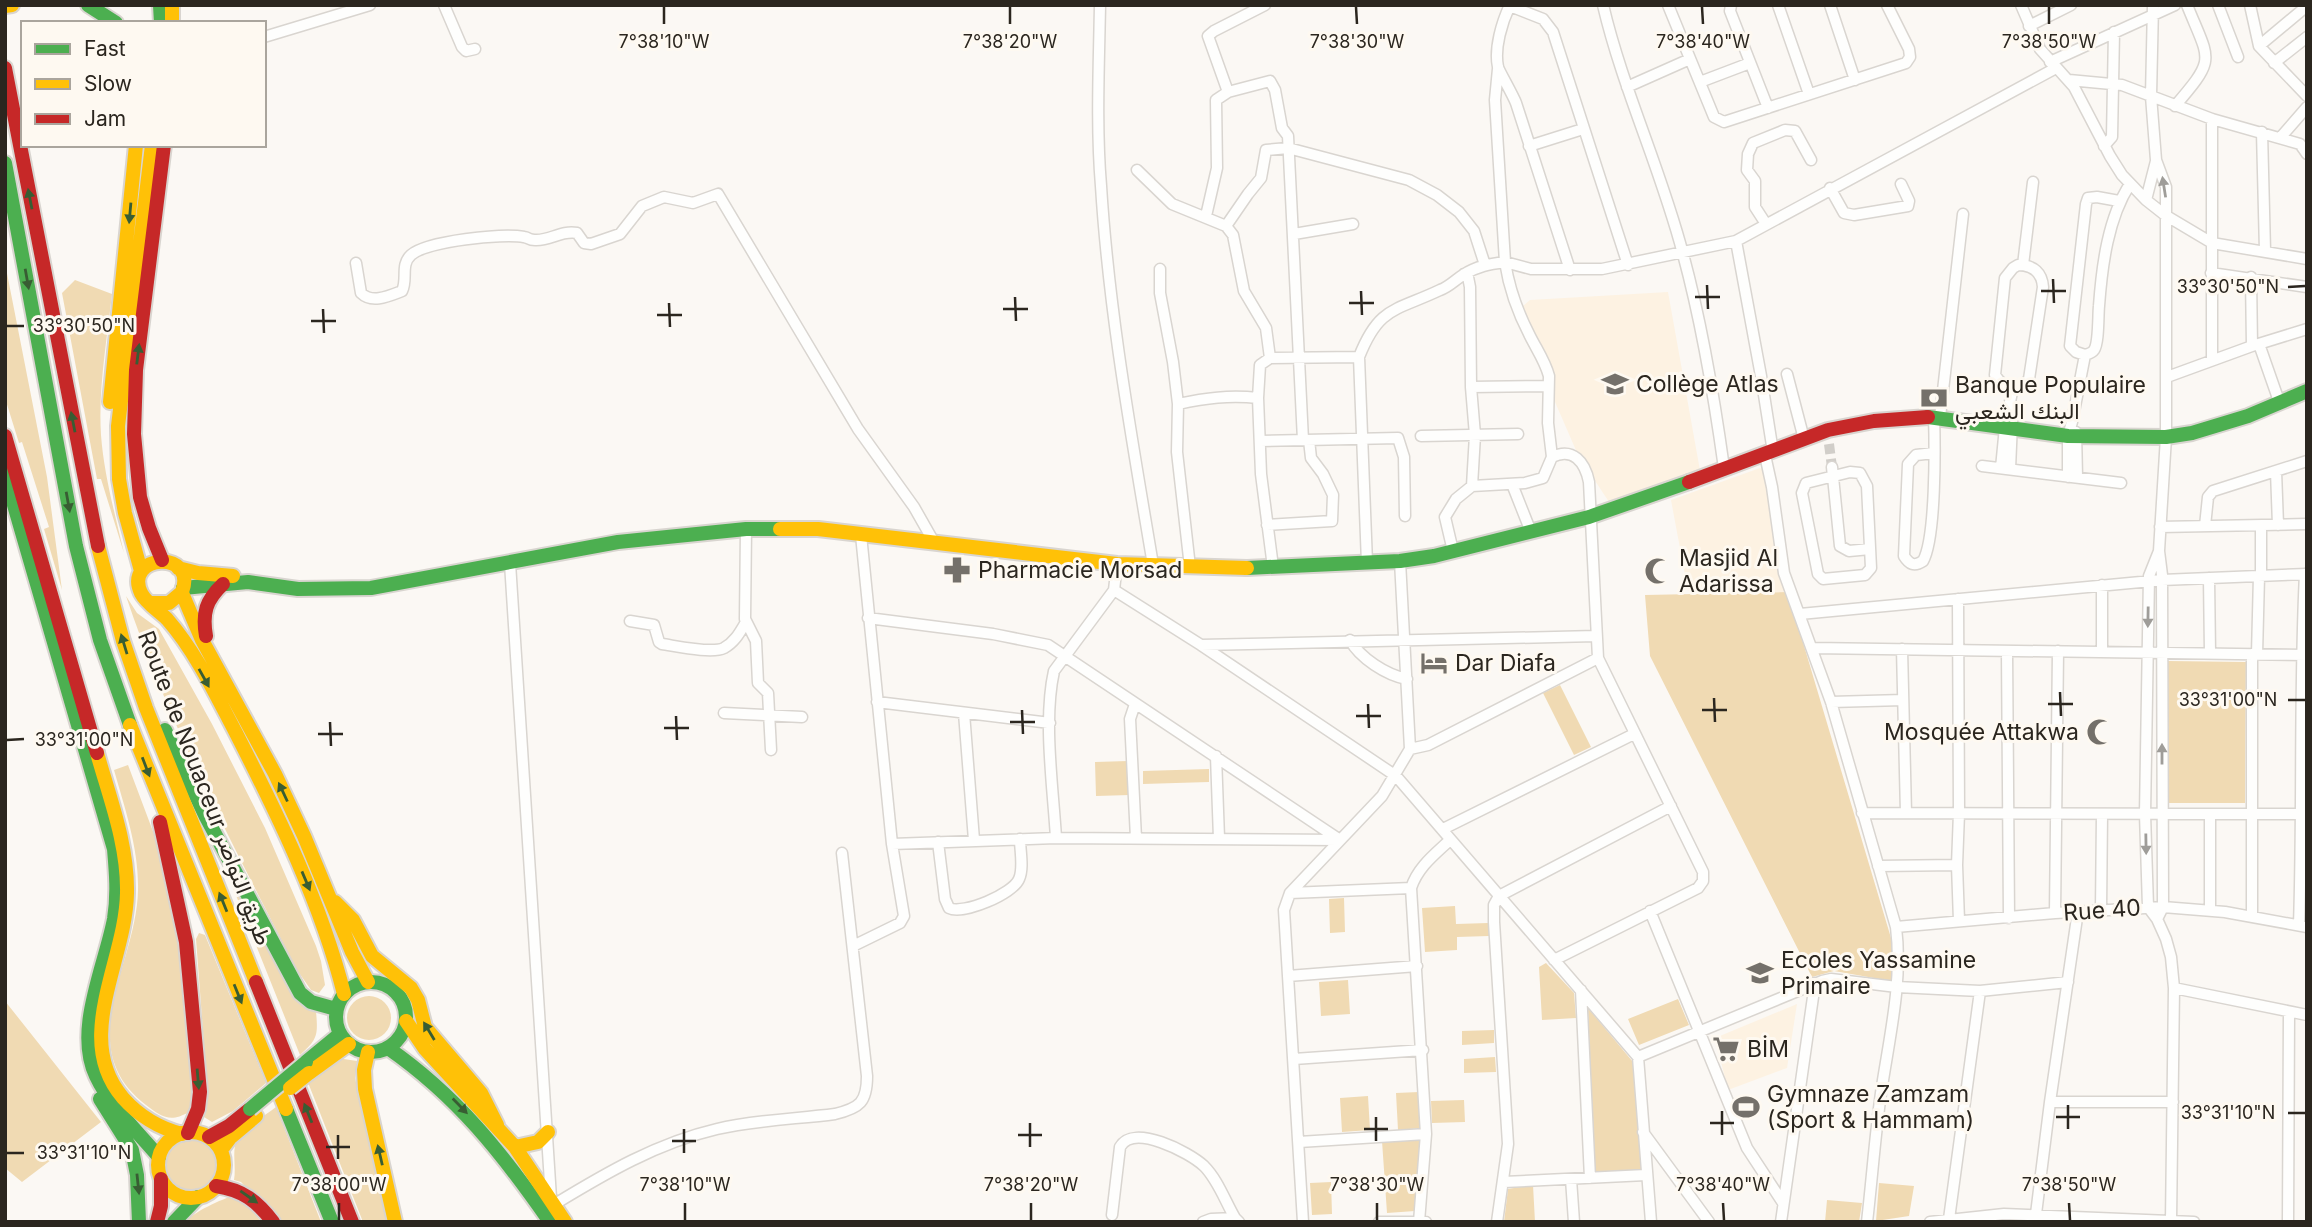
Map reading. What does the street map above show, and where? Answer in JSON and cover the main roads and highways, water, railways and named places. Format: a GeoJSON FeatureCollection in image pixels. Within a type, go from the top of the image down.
{"type":"FeatureCollection","features":[{"type":"Feature","properties":{"kind":"main road"},"geometry":{"type":"LineString","coordinates":[[5,6],[11,5]]}},
{"type":"Feature","properties":{"kind":"main road"},"geometry":{"type":"LineString","coordinates":[[88,5],[113,21]]}},
{"type":"Feature","properties":{"kind":"main road","name":"Route de Nouaceur طريق النواصر"},"geometry":{"type":"LineString","coordinates":[[5,68],[92,523],[123,641],[146,708],[352,1222]]}},
{"type":"Feature","properties":{"kind":"main road"},"geometry":{"type":"LineString","coordinates":[[136,147],[110,404],[110,433],[125,513],[141,571],[141,593],[169,621],[183,641],[248,758],[313,897],[332,946],[344,994]]}},
{"type":"Feature","properties":{"kind":"main road"},"geometry":{"type":"LineString","coordinates":[[119,479],[119,407],[152,147]]}},
{"type":"Feature","properties":{"kind":"main road"},"geometry":{"type":"LineString","coordinates":[[162,560],[141,508],[134,462],[132,415],[164,147]]}},
{"type":"Feature","properties":{"kind":"main road","name":"Route de Nouaceur طريق النواصر"},"geometry":{"type":"LineString","coordinates":[[5,163],[84,580],[117,693],[332,1222]]}},
{"type":"Feature","properties":{"kind":"main road"},"geometry":{"type":"LineString","coordinates":[[151,603],[172,603],[183,590],[248,582],[298,589],[359,589],[443,576],[618,542],[746,529],[818,529],[1117,564],[1226,569],[1400,561],[1590,517],[1804,439],[1828,437],[1874,421],[1937,416],[2009,427],[2166,437],[2204,429],[2280,404],[2307,391]]}},
{"type":"Feature","properties":{"kind":"main road"},"geometry":{"type":"LineString","coordinates":[[5,436],[124,846],[128,879],[126,911],[102,1010],[102,1057],[108,1076],[125,1102],[155,1125],[209,1137],[221,1150],[224,1168],[216,1186],[208,1194],[185,1198],[173,1193],[161,1179]]}},
{"type":"Feature","properties":{"kind":"main road"},"geometry":{"type":"LineString","coordinates":[[5,474],[114,849],[117,883],[114,918],[89,1024],[89,1068],[93,1087],[128,1142],[135,1158],[140,1200],[139,1222]]}},
{"type":"Feature","properties":{"kind":"main road"},"geometry":{"type":"LineString","coordinates":[[141,571],[152,562],[162,560],[171,562],[183,577],[183,590],[209,655],[275,774],[352,952],[369,982]]}},
{"type":"Feature","properties":{"kind":"main road"},"geometry":{"type":"LineString","coordinates":[[178,568],[232,576],[248,582]]}},
{"type":"Feature","properties":{"kind":"main road"},"geometry":{"type":"LineString","coordinates":[[209,655],[203,613],[210,596],[223,584]]}},
{"type":"Feature","properties":{"kind":"main road"},"geometry":{"type":"LineString","coordinates":[[146,708],[165,729],[206,817],[300,993],[311,1002],[336,1009]]}},
{"type":"Feature","properties":{"kind":"main road"},"geometry":{"type":"LineString","coordinates":[[157,794],[160,828],[184,933],[197,1067],[198,1109],[185,1133],[167,1143],[159,1157],[162,1206],[157,1222]]}},
{"type":"Feature","properties":{"kind":"main road"},"geometry":{"type":"LineString","coordinates":[[331,899],[353,920],[372,956],[401,977],[411,988],[418,1000],[425,1027],[487,1101],[497,1125]]}},
{"type":"Feature","properties":{"kind":"main road"},"geometry":{"type":"LineString","coordinates":[[369,982],[382,983],[394,990],[405,1007],[406,1021],[400,1037],[388,1048],[368,1052],[344,1039],[337,1026],[336,1009],[344,994],[351,988],[369,982]]}},
{"type":"Feature","properties":{"kind":"main road"},"geometry":{"type":"LineString","coordinates":[[406,1021],[425,1049],[515,1147],[565,1222]]}},
{"type":"Feature","properties":{"kind":"main road"},"geometry":{"type":"LineString","coordinates":[[209,1137],[253,1112],[344,1039]]}},
{"type":"Feature","properties":{"kind":"main road"},"geometry":{"type":"LineString","coordinates":[[388,1048],[437,1084],[468,1114],[503,1153],[550,1222]]}},
{"type":"Feature","properties":{"kind":"main road"},"geometry":{"type":"LineString","coordinates":[[368,1052],[363,1070],[364,1082],[395,1222]]}},
{"type":"Feature","properties":{"kind":"main road"},"geometry":{"type":"LineString","coordinates":[[90,1054],[95,1074],[105,1092],[159,1157]]}},
{"type":"Feature","properties":{"kind":"main road"},"geometry":{"type":"LineString","coordinates":[[221,1150],[253,1112]]}},
{"type":"Feature","properties":{"kind":"main road"},"geometry":{"type":"LineString","coordinates":[[515,1147],[537,1142],[548,1132]]}},
{"type":"Feature","properties":{"kind":"main road"},"geometry":{"type":"LineString","coordinates":[[216,1186],[248,1194],[273,1222]]}},
{"type":"Feature","properties":{"kind":"main road"},"geometry":{"type":"LineString","coordinates":[[174,1222],[198,1197]]}},
{"type":"Feature","properties":{"kind":"tunnel"},"geometry":{"type":"LineString","coordinates":[[1829,444],[1832,467]]}},
{"type":"Feature","properties":{"kind":"place","name":"Collège Atlas"},"geometry":{"type":"Point","coordinates":[1615,384]}},
{"type":"Feature","properties":{"kind":"place","name":"Banque Populaire البنك الشعبي"},"geometry":{"type":"Point","coordinates":[1934,398]}},
{"type":"Feature","properties":{"kind":"place","name":"Pharmacie Morsad"},"geometry":{"type":"Point","coordinates":[957,570]}},
{"type":"Feature","properties":{"kind":"place","name":"Masjid Al Adarissa"},"geometry":{"type":"Point","coordinates":[1658,571]}},
{"type":"Feature","properties":{"kind":"place","name":"Dar Diafa"},"geometry":{"type":"Point","coordinates":[1434,663]}},
{"type":"Feature","properties":{"kind":"place","name":"Mosquée Attakwa"},"geometry":{"type":"Point","coordinates":[2100,732]}},
{"type":"Feature","properties":{"kind":"place","name":"Ecoles Yassamine Primaire"},"geometry":{"type":"Point","coordinates":[1760,973]}},
{"type":"Feature","properties":{"kind":"place","name":"BİM"},"geometry":{"type":"Point","coordinates":[1726,1049]}},
{"type":"Feature","properties":{"kind":"place","name":"Gymnaze Zamzam (Sport & Hammam)"},"geometry":{"type":"Point","coordinates":[1746,1107]}}]}
